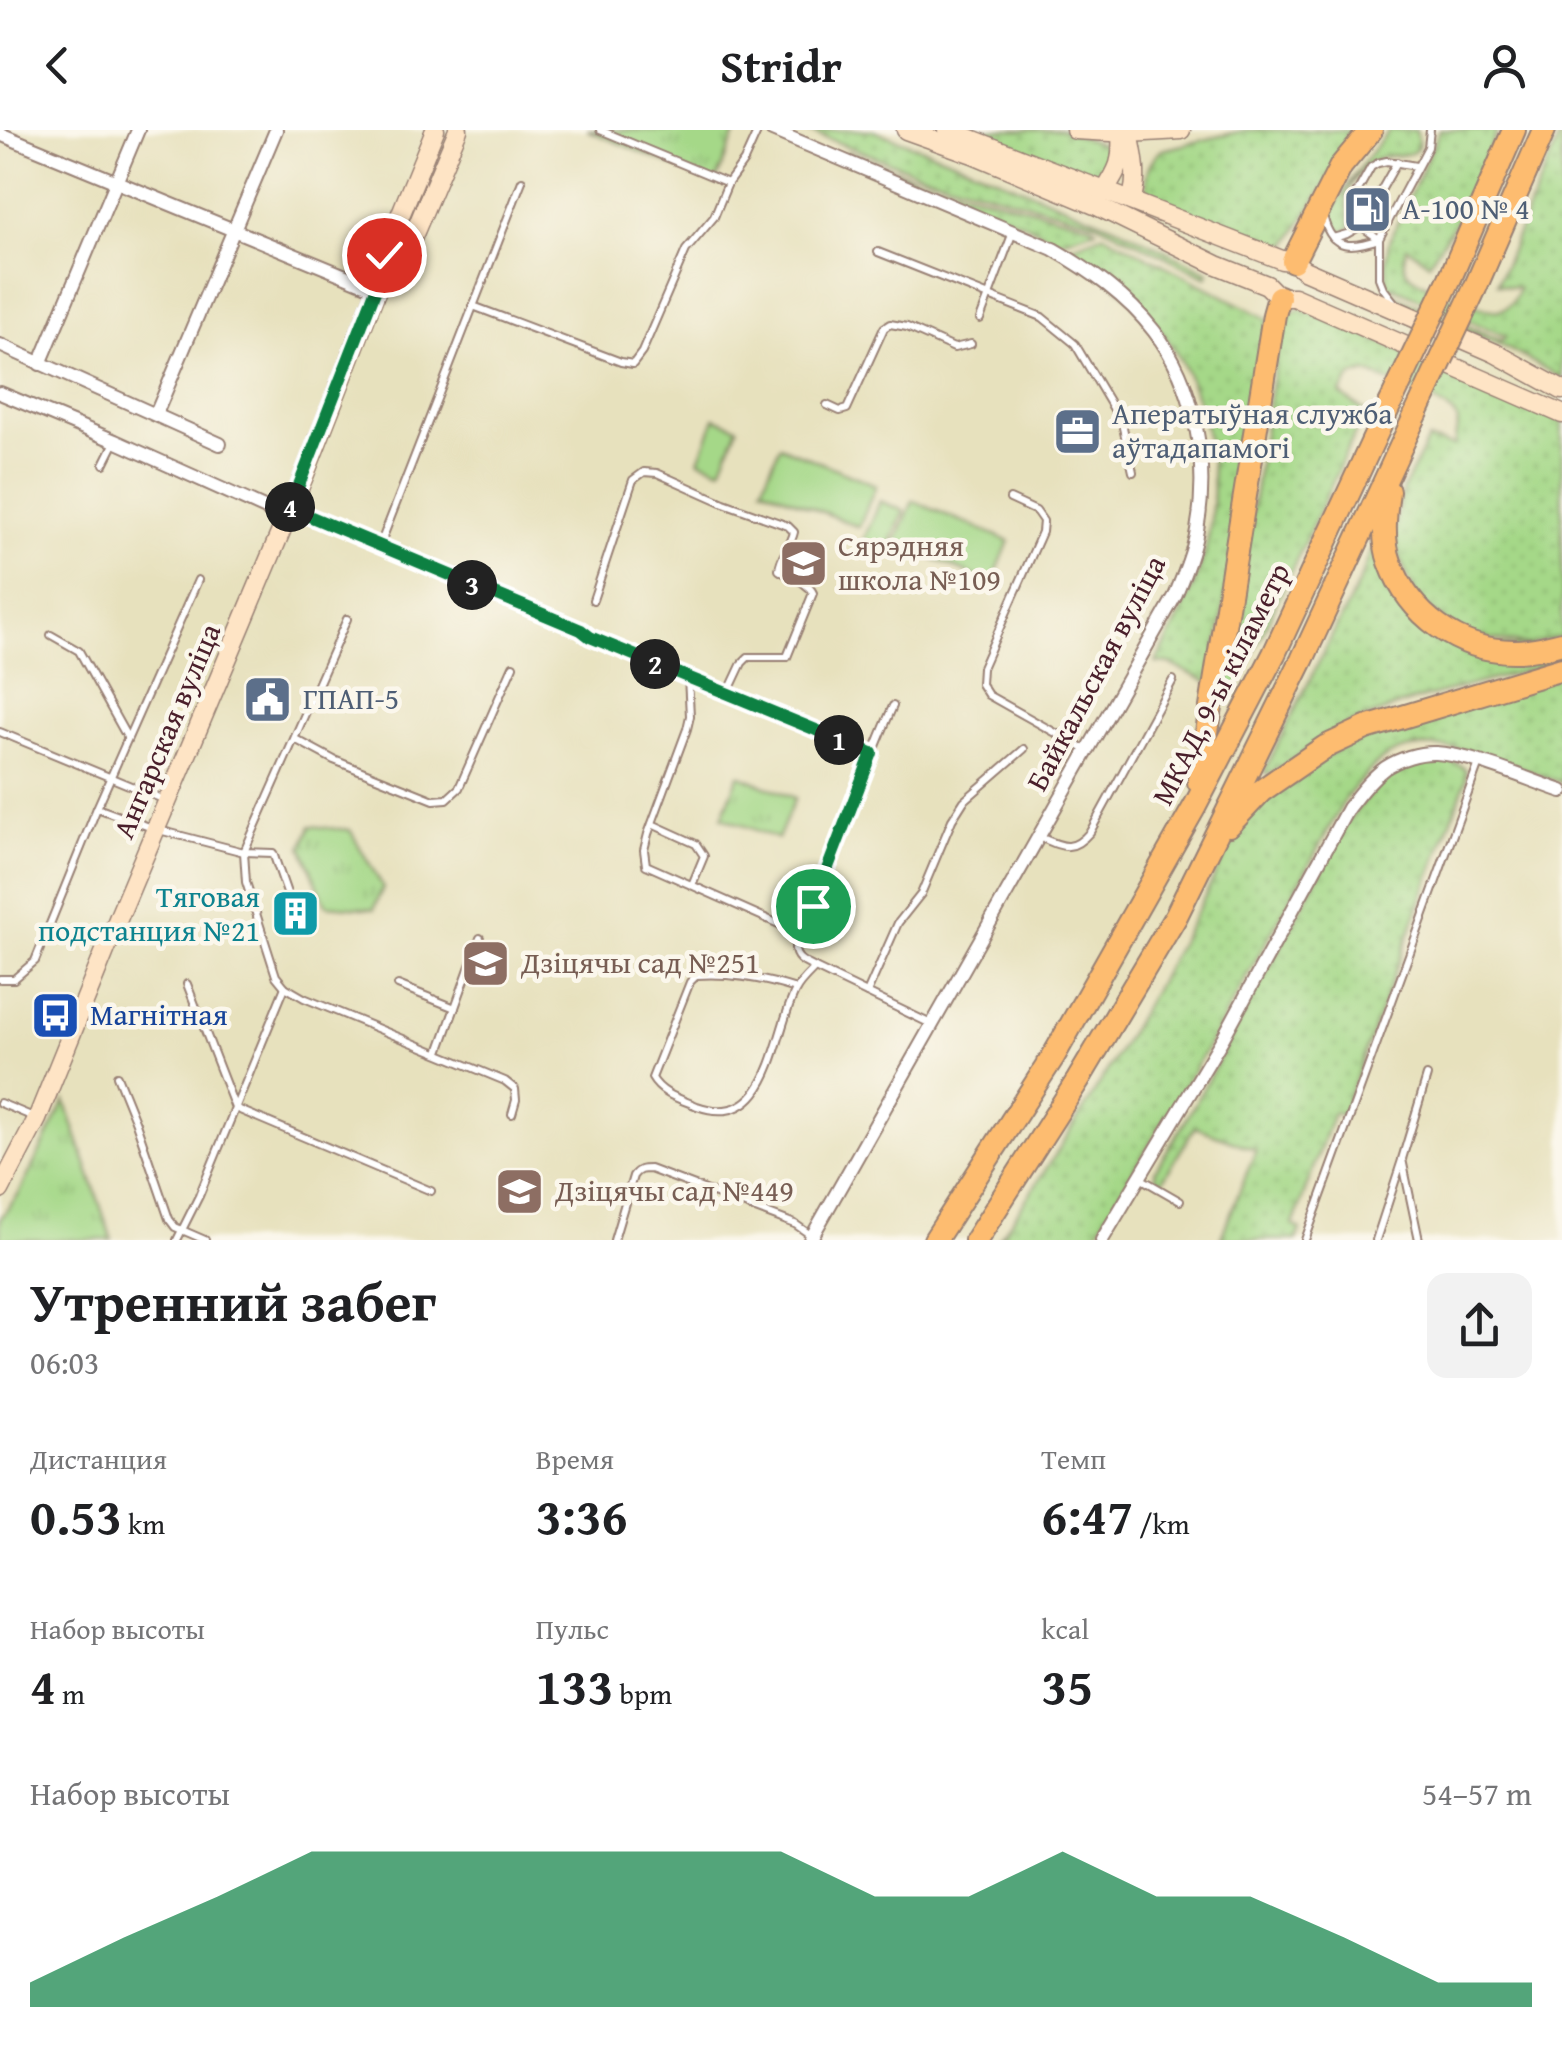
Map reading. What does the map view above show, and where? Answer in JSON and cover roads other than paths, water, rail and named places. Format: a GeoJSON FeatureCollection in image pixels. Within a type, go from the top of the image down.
{"type":"FeatureCollection","features":[{"type":"Feature","properties":{"kind":"highway"},"geometry":{"type":"LineString","coordinates":[[1293,264],[1342,166],[1372,130]]}},
{"type":"Feature","properties":{"kind":"highway","name":"МКАД, 9-ы кіламетр"},"geometry":{"type":"LineString","coordinates":[[934,1240],[1053,1057],[1195,806],[1274,654],[1451,276],[1514,130]]}},
{"type":"Feature","properties":{"kind":"highway","name":"МКАД, 9-ы кіламетр"},"geometry":{"type":"LineString","coordinates":[[976,1240],[1176,916],[1302,660],[1544,130]]}},
{"type":"Feature","properties":{"kind":"highway"},"geometry":{"type":"LineString","coordinates":[[1195,806],[1280,293]]}},
{"type":"Feature","properties":{"kind":"highway"},"geometry":{"type":"LineString","coordinates":[[1395,459],[1384,516],[1389,560],[1420,611],[1440,629],[1482,648],[1520,652],[1562,643]]}},
{"type":"Feature","properties":{"kind":"highway"},"geometry":{"type":"LineString","coordinates":[[1213,842],[1261,791],[1325,747],[1384,722],[1562,669]]}},
{"type":"Feature","properties":{"kind":"main road","name":"Ангарская вуліца"},"geometry":{"type":"LineString","coordinates":[[3,1179],[38,1119],[288,513],[435,130]]}},
{"type":"Feature","properties":{"kind":"main road","name":"Ангарская вуліца"},"geometry":{"type":"LineString","coordinates":[[376,289],[403,260],[458,130]]}},
{"type":"Feature","properties":{"kind":"main road"},"geometry":{"type":"LineString","coordinates":[[906,130],[1100,199],[1131,202],[1293,264],[1495,352],[1562,390]]}},
{"type":"Feature","properties":{"kind":"main road"},"geometry":{"type":"LineString","coordinates":[[948,130],[1100,199],[1217,265],[1562,414]]}},
{"type":"Feature","properties":{"kind":"main road"},"geometry":{"type":"LineString","coordinates":[[1076,130],[1174,131]]}},
{"type":"Feature","properties":{"kind":"main road"},"geometry":{"type":"LineString","coordinates":[[1136,164],[1150,144],[1174,131]]}},
{"type":"Feature","properties":{"kind":"main road"},"geometry":{"type":"LineString","coordinates":[[1100,199],[1119,170],[1125,133]]}},
{"type":"Feature","properties":{"kind":"main road"},"geometry":{"type":"LineString","coordinates":[[1125,133],[1136,164],[1131,202]]}},
{"type":"Feature","properties":{"kind":"main road"},"geometry":{"type":"LineString","coordinates":[[1276,262],[1293,264],[1306,282],[1304,288],[1280,293],[1268,272],[1276,262]]}},
{"type":"Feature","properties":{"kind":"street"},"geometry":{"type":"LineString","coordinates":[[40,364],[138,130]]}},
{"type":"Feature","properties":{"kind":"street"},"geometry":{"type":"LineString","coordinates":[[156,414],[276,130]]}},
{"type":"Feature","properties":{"kind":"street","name":"Байкальская вуліца"},"geometry":{"type":"LineString","coordinates":[[775,131],[1053,249],[1117,292],[1154,330],[1172,358],[1185,386],[1200,458],[1197,529],[1175,596],[811,1238]]}},
{"type":"Feature","properties":{"kind":"street"},"geometry":{"type":"LineString","coordinates":[[1,135],[376,289]]}},
{"type":"Feature","properties":{"kind":"street"},"geometry":{"type":"LineString","coordinates":[[0,345],[220,444]]}},
{"type":"Feature","properties":{"kind":"street"},"geometry":{"type":"LineString","coordinates":[[0,393],[288,513]]}},
{"type":"Feature","properties":{"kind":"street"},"geometry":{"type":"LineString","coordinates":[[1102,1240],[1223,1038],[1348,808],[1368,782],[1387,767],[1415,755],[1439,752],[1562,791]]}},
{"type":"Feature","properties":{"kind":"lane"},"geometry":{"type":"LineString","coordinates":[[600,130],[728,183]]}},
{"type":"Feature","properties":{"kind":"lane"},"geometry":{"type":"LineString","coordinates":[[473,306],[633,364],[642,352],[686,250],[714,217],[758,130]]}},
{"type":"Feature","properties":{"kind":"lane"},"geometry":{"type":"LineString","coordinates":[[1429,324],[1390,300],[1379,278],[1379,239],[1428,147],[1430,130]]}},
{"type":"Feature","properties":{"kind":"lane"},"geometry":{"type":"LineString","coordinates":[[1379,239],[1361,226],[1352,210],[1358,191],[1371,168],[1388,162],[1416,166]]}},
{"type":"Feature","properties":{"kind":"lane"},"geometry":{"type":"LineString","coordinates":[[1333,238],[1361,226],[1397,162]]}},
{"type":"Feature","properties":{"kind":"lane"},"geometry":{"type":"LineString","coordinates":[[380,545],[522,181]]}},
{"type":"Feature","properties":{"kind":"lane"},"geometry":{"type":"LineString","coordinates":[[1322,202],[1324,223],[1333,238],[1349,246],[1379,239]]}},
{"type":"Feature","properties":{"kind":"lane"},"geometry":{"type":"LineString","coordinates":[[980,319],[1013,232]]}},
{"type":"Feature","properties":{"kind":"lane"},"geometry":{"type":"LineString","coordinates":[[878,252],[1042,316],[1075,344],[1122,423],[1134,472]]}},
{"type":"Feature","properties":{"kind":"lane"},"geometry":{"type":"LineString","coordinates":[[827,405],[840,411],[848,409],[884,328],[890,324],[907,326],[954,348],[971,344]]}},
{"type":"Feature","properties":{"kind":"lane"},"geometry":{"type":"LineString","coordinates":[[104,464],[115,441]]}},
{"type":"Feature","properties":{"kind":"lane"},"geometry":{"type":"LineString","coordinates":[[593,600],[633,480],[644,472],[657,473],[788,526],[794,532],[779,570],[813,592],[787,657],[748,657],[728,695]]}},
{"type":"Feature","properties":{"kind":"lane"},"geometry":{"type":"LineString","coordinates":[[1010,499],[1036,511],[1043,521],[1042,532],[982,668],[981,684],[988,695],[1087,750]]}},
{"type":"Feature","properties":{"kind":"lane"},"geometry":{"type":"LineString","coordinates":[[288,513],[380,545],[872,753]]}},
{"type":"Feature","properties":{"kind":"lane"},"geometry":{"type":"LineString","coordinates":[[0,979],[14,979],[35,961],[97,808],[198,580]]}},
{"type":"Feature","properties":{"kind":"lane"},"geometry":{"type":"LineString","coordinates":[[347,620],[244,852],[246,882],[276,976],[285,987],[304,998],[494,1076],[515,1089],[512,1114]]}},
{"type":"Feature","properties":{"kind":"lane"},"geometry":{"type":"LineString","coordinates":[[51,635],[79,651],[128,738]]}},
{"type":"Feature","properties":{"kind":"lane"},"geometry":{"type":"LineString","coordinates":[[295,739],[334,760],[434,800],[447,799],[459,788],[514,666]]}},
{"type":"Feature","properties":{"kind":"lane"},"geometry":{"type":"LineString","coordinates":[[688,677],[690,716],[644,850],[646,865],[800,933]]}},
{"type":"Feature","properties":{"kind":"lane"},"geometry":{"type":"LineString","coordinates":[[1039,837],[1068,847],[1082,842],[1173,680]]}},
{"type":"Feature","properties":{"kind":"lane"},"geometry":{"type":"LineString","coordinates":[[893,706],[795,945],[800,960],[932,1024]]}},
{"type":"Feature","properties":{"kind":"lane"},"geometry":{"type":"LineString","coordinates":[[0,732],[168,801]]}},
{"type":"Feature","properties":{"kind":"lane"},"geometry":{"type":"LineString","coordinates":[[867,993],[898,923],[921,894],[964,801],[1024,749]]}},
{"type":"Feature","properties":{"kind":"lane"},"geometry":{"type":"LineString","coordinates":[[1304,1240],[1480,763]]}},
{"type":"Feature","properties":{"kind":"lane"},"geometry":{"type":"LineString","coordinates":[[97,808],[156,830],[244,852],[273,853],[288,896]]}},
{"type":"Feature","properties":{"kind":"lane"},"geometry":{"type":"LineString","coordinates":[[652,824],[696,844],[704,856],[692,885]]}},
{"type":"Feature","properties":{"kind":"lane"},"geometry":{"type":"LineString","coordinates":[[439,1052],[480,938]]}},
{"type":"Feature","properties":{"kind":"lane"},"geometry":{"type":"LineString","coordinates":[[796,988],[697,974],[690,982],[652,1078],[658,1089],[702,1108],[729,1110],[748,1101],[763,1083],[796,988],[815,968]]}},
{"type":"Feature","properties":{"kind":"lane"},"geometry":{"type":"LineString","coordinates":[[188,984],[235,1108],[431,1191]]}},
{"type":"Feature","properties":{"kind":"lane"},"geometry":{"type":"LineString","coordinates":[[398,984],[455,1008]]}},
{"type":"Feature","properties":{"kind":"lane"},"geometry":{"type":"LineString","coordinates":[[177,1240],[285,987]]}},
{"type":"Feature","properties":{"kind":"lane"},"geometry":{"type":"LineString","coordinates":[[117,1076],[169,1219],[205,1240]]}},
{"type":"Feature","properties":{"kind":"lane"},"geometry":{"type":"LineString","coordinates":[[1376,1240],[1427,1076]]}},
{"type":"Feature","properties":{"kind":"lane"},"geometry":{"type":"LineString","coordinates":[[0,1104],[38,1119]]}},
{"type":"Feature","properties":{"kind":"lane"},"geometry":{"type":"LineString","coordinates":[[1402,1159],[1419,1240]]}},
{"type":"Feature","properties":{"kind":"lane"},"geometry":{"type":"LineString","coordinates":[[614,1240],[633,1176],[643,1168],[795,1224],[811,1238]]}},
{"type":"Feature","properties":{"kind":"lane"},"geometry":{"type":"LineString","coordinates":[[1140,1178],[1180,1202]]}},
{"type":"Feature","properties":{"kind":"place","name":"А-100 № 4"},"geometry":{"type":"Point","coordinates":[1367,209]}},
{"type":"Feature","properties":{"kind":"place","name":"Аператыўная служба аўтадапамогі"},"geometry":{"type":"Point","coordinates":[1077,431]}},
{"type":"Feature","properties":{"kind":"place","name":"Сярэдняя школа №109"},"geometry":{"type":"Point","coordinates":[803,563]}},
{"type":"Feature","properties":{"kind":"place","name":"ГПАП-5"},"geometry":{"type":"Point","coordinates":[268,699]}},
{"type":"Feature","properties":{"kind":"place","name":"Тяговая подстанция №21"},"geometry":{"type":"Point","coordinates":[295,914]}},
{"type":"Feature","properties":{"kind":"place","name":"Дзіцячы сад №251"},"geometry":{"type":"Point","coordinates":[486,963]}},
{"type":"Feature","properties":{"kind":"place","name":"Магнітная"},"geometry":{"type":"Point","coordinates":[55,1015]}},
{"type":"Feature","properties":{"kind":"place","name":"Дзіцячы сад №449"},"geometry":{"type":"Point","coordinates":[520,1191]}}]}
